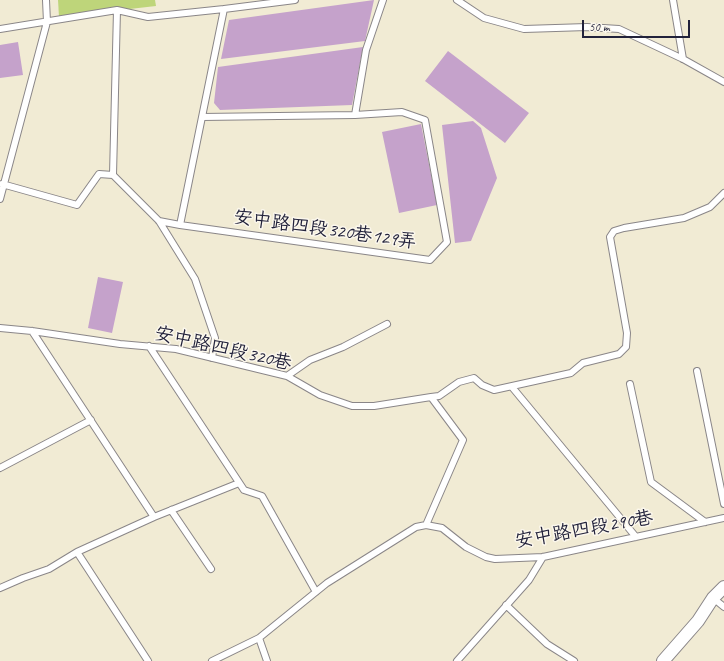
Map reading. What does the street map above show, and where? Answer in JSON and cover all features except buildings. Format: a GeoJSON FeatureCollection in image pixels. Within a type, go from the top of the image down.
{"type":"FeatureCollection","features":[{"type":"Feature","properties":{"kind":"street"},"geometry":{"type":"LineString","coordinates":[[663,661],[698,621],[713,598],[724,587]]}},
{"type":"Feature","properties":{"kind":"lane"},"geometry":{"type":"LineString","coordinates":[[0,199],[2,184],[47,22],[46,0]]}},
{"type":"Feature","properties":{"kind":"lane"},"geometry":{"type":"LineString","coordinates":[[0,29],[117,10],[148,17],[294,0]]}},
{"type":"Feature","properties":{"kind":"lane"},"geometry":{"type":"LineString","coordinates":[[355,115],[366,50],[383,0]]}},
{"type":"Feature","properties":{"kind":"lane"},"geometry":{"type":"LineString","coordinates":[[456,0],[484,18],[524,29],[587,27],[619,29],[683,59],[724,82]]}},
{"type":"Feature","properties":{"kind":"lane"},"geometry":{"type":"LineString","coordinates":[[673,0],[683,59]]}},
{"type":"Feature","properties":{"kind":"lane"},"geometry":{"type":"LineString","coordinates":[[180,225],[224,9]]}},
{"type":"Feature","properties":{"kind":"lane"},"geometry":{"type":"LineString","coordinates":[[113,175],[117,10]]}},
{"type":"Feature","properties":{"kind":"lane","name":"安中路四段320巷129弄"},"geometry":{"type":"LineString","coordinates":[[159,221],[430,260],[448,242],[425,120],[402,112],[355,115],[202,116]]}},
{"type":"Feature","properties":{"kind":"lane"},"geometry":{"type":"LineString","coordinates":[[2,184],[77,205],[99,174],[113,175],[159,221],[195,279],[215,338],[212,358]]}},
{"type":"Feature","properties":{"kind":"lane"},"geometry":{"type":"LineString","coordinates":[[636,537],[512,386],[571,373],[583,363],[619,354],[626,347],[627,333],[610,237],[614,231],[624,228],[684,218],[710,207],[724,193]]}},
{"type":"Feature","properties":{"kind":"lane"},"geometry":{"type":"LineString","coordinates":[[287,376],[310,360],[343,347],[387,324]]}},
{"type":"Feature","properties":{"kind":"lane","name":"安中路四段320巷"},"geometry":{"type":"LineString","coordinates":[[0,328],[32,331],[120,344],[176,349],[287,376],[320,395],[352,406],[374,406],[439,396],[459,382],[474,378],[482,385],[494,390],[512,386]]}},
{"type":"Feature","properties":{"kind":"lane"},"geometry":{"type":"LineString","coordinates":[[32,331],[154,517]]}},
{"type":"Feature","properties":{"kind":"lane"},"geometry":{"type":"LineString","coordinates":[[149,346],[244,490],[262,496],[316,592]]}},
{"type":"Feature","properties":{"kind":"lane"},"geometry":{"type":"LineString","coordinates":[[698,371],[724,504]]}},
{"type":"Feature","properties":{"kind":"lane"},"geometry":{"type":"LineString","coordinates":[[630,384],[651,482],[705,522]]}},
{"type":"Feature","properties":{"kind":"lane"},"geometry":{"type":"LineString","coordinates":[[212,661],[259,638],[327,583],[416,527],[426,525],[463,440],[431,397]]}},
{"type":"Feature","properties":{"kind":"lane"},"geometry":{"type":"LineString","coordinates":[[0,468],[91,420]]}},
{"type":"Feature","properties":{"kind":"lane"},"geometry":{"type":"LineString","coordinates":[[0,588],[49,569],[77,552],[154,517],[239,483]]}},
{"type":"Feature","properties":{"kind":"lane"},"geometry":{"type":"LineString","coordinates":[[171,510],[211,569]]}},
{"type":"Feature","properties":{"kind":"lane","name":"安中路四段290巷"},"geometry":{"type":"LineString","coordinates":[[426,525],[442,528],[466,547],[495,560],[543,557],[724,518]]}},
{"type":"Feature","properties":{"kind":"lane"},"geometry":{"type":"LineString","coordinates":[[77,552],[148,661]]}},
{"type":"Feature","properties":{"kind":"lane"},"geometry":{"type":"LineString","coordinates":[[457,661],[529,580],[543,557]]}},
{"type":"Feature","properties":{"kind":"lane"},"geometry":{"type":"LineString","coordinates":[[713,598],[724,607]]}},
{"type":"Feature","properties":{"kind":"lane"},"geometry":{"type":"LineString","coordinates":[[506,605],[548,644],[574,661]]}},
{"type":"Feature","properties":{"kind":"lane"},"geometry":{"type":"LineString","coordinates":[[259,638],[267,661]]}},
{"type":"Feature","properties":{"kind":"green space"},"geometry":{"type":"Polygon","coordinates":[[[58,0],[155,0],[156,6],[59,17],[58,0]]]}}]}
